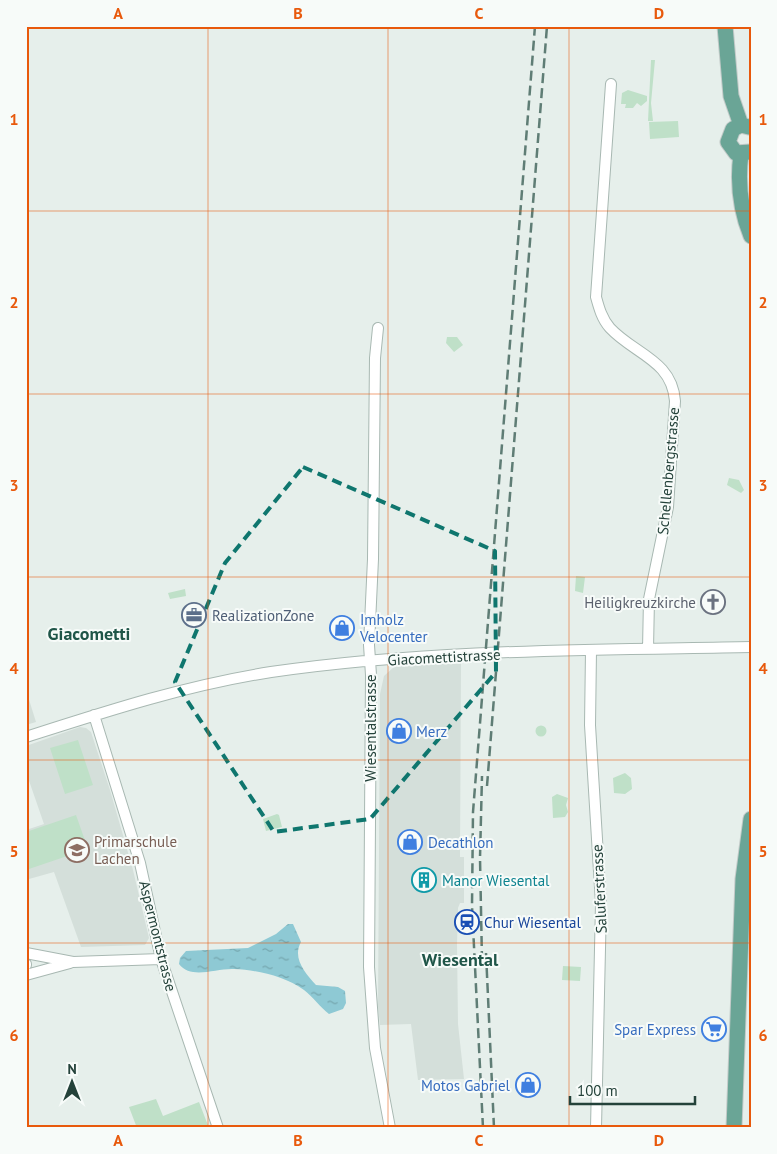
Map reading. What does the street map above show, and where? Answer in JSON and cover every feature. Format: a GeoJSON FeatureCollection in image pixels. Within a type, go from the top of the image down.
{"type":"FeatureCollection","features":[{"type":"Feature","properties":{"kind":"main road"},"geometry":{"type":"LineString","coordinates":[[725,26],[731,96],[746,127],[733,129],[728,137],[728,144],[732,150],[746,153],[738,177],[741,209],[751,236]]}},
{"type":"Feature","properties":{"kind":"main road"},"geometry":{"type":"LineString","coordinates":[[734,1128],[742,879],[750,827]]}},
{"type":"Feature","properties":{"kind":"street","name":"Schellenbergstrasse"},"geometry":{"type":"LineString","coordinates":[[610,84],[596,297],[602,316],[610,327],[658,363],[666,373],[673,388],[675,401],[668,507],[649,600],[648,649]]}},
{"type":"Feature","properties":{"kind":"street","name":"Wiesentalstrasse"},"geometry":{"type":"LineString","coordinates":[[378,328],[375,358],[370,660],[369,968],[375,1048],[390,1128]]}},
{"type":"Feature","properties":{"kind":"street","name":"Giacomettistrasse"},"geometry":{"type":"LineString","coordinates":[[26,737],[94,715],[220,682],[272,672],[370,660],[751,646]]}},
{"type":"Feature","properties":{"kind":"street","name":"Saluferstrasse"},"geometry":{"type":"LineString","coordinates":[[591,651],[590,725],[601,904],[596,1128]]}},
{"type":"Feature","properties":{"kind":"street","name":"Aspermontstrasse"},"geometry":{"type":"LineString","coordinates":[[94,715],[140,863],[161,959],[218,1128]]}},
{"type":"Feature","properties":{"kind":"street"},"geometry":{"type":"LineString","coordinates":[[26,953],[73,962],[161,959]]}},
{"type":"Feature","properties":{"kind":"street"},"geometry":{"type":"LineString","coordinates":[[26,975],[73,962]]}},
{"type":"Feature","properties":{"kind":"highlighted area"},"geometry":{"type":"Polygon","coordinates":[[[303,467],[495,551],[496,672],[370,819],[274,832],[175,682],[225,563],[303,467]]]}},
{"type":"Feature","properties":{"kind":"shaded area"},"geometry":{"type":"Polygon","coordinates":[[[461,663],[460,857],[464,857],[464,903],[460,903],[458,908],[457,944],[458,1024],[464,1079],[418,1080],[411,1024],[380,1025],[378,1007],[380,694],[384,676],[395,666],[461,663]]]}},
{"type":"Feature","properties":{"kind":"shaded area"},"geometry":{"type":"Polygon","coordinates":[[[26,690],[36,722],[26,725],[26,690]]]}},
{"type":"Feature","properties":{"kind":"shaded area","name":"Primarschule Lachen"},"geometry":{"type":"Polygon","coordinates":[[[80,727],[86,728],[91,732],[110,790],[133,870],[149,938],[145,945],[81,947],[54,872],[29,879],[26,874],[26,830],[44,824],[26,772],[26,746],[80,727]]]}},
{"type":"Feature","properties":{"kind":"green space"},"geometry":{"type":"Polygon","coordinates":[[[651,60],[655,60],[651,103],[653,121],[648,121],[651,60]]]}},
{"type":"Feature","properties":{"kind":"green space"},"geometry":{"type":"Polygon","coordinates":[[[628,90],[647,96],[647,101],[641,106],[637,103],[633,108],[625,108],[626,104],[621,104],[622,93],[628,90]]]}},
{"type":"Feature","properties":{"kind":"green space"},"geometry":{"type":"Polygon","coordinates":[[[678,121],[679,137],[650,139],[649,122],[678,121]]]}},
{"type":"Feature","properties":{"kind":"green space"},"geometry":{"type":"Polygon","coordinates":[[[447,337],[457,337],[463,345],[454,352],[446,343],[447,337]]]}},
{"type":"Feature","properties":{"kind":"green space"},"geometry":{"type":"Polygon","coordinates":[[[729,478],[739,480],[744,490],[741,493],[727,485],[729,478]]]}},
{"type":"Feature","properties":{"kind":"green space"},"geometry":{"type":"Polygon","coordinates":[[[576,576],[585,577],[583,593],[575,591],[576,576]]]}},
{"type":"Feature","properties":{"kind":"green space"},"geometry":{"type":"Polygon","coordinates":[[[185,589],[186,596],[170,599],[168,593],[185,589]]]}},
{"type":"Feature","properties":{"kind":"green space"},"geometry":{"type":"Polygon","coordinates":[[[541,725],[547,731],[541,737],[535,731],[541,725]]]}},
{"type":"Feature","properties":{"kind":"green space"},"geometry":{"type":"Polygon","coordinates":[[[78,740],[93,785],[65,794],[50,748],[78,740]]]}},
{"type":"Feature","properties":{"kind":"green space"},"geometry":{"type":"Polygon","coordinates":[[[625,773],[631,778],[632,789],[625,794],[614,793],[613,778],[625,773]]]}},
{"type":"Feature","properties":{"kind":"green space"},"geometry":{"type":"Polygon","coordinates":[[[557,794],[568,798],[566,805],[568,812],[565,817],[553,818],[552,797],[557,794]]]}},
{"type":"Feature","properties":{"kind":"green space"},"geometry":{"type":"Polygon","coordinates":[[[76,815],[88,849],[26,870],[26,832],[76,815]]]}},
{"type":"Feature","properties":{"kind":"green space"},"geometry":{"type":"Polygon","coordinates":[[[279,815],[282,827],[266,831],[263,819],[279,815]]]}},
{"type":"Feature","properties":{"kind":"green space"},"geometry":{"type":"Polygon","coordinates":[[[563,966],[581,967],[580,981],[562,980],[563,966]]]}},
{"type":"Feature","properties":{"kind":"green space"},"geometry":{"type":"Polygon","coordinates":[[[156,1099],[163,1116],[199,1102],[209,1128],[137,1128],[129,1107],[156,1099]]]}},
{"type":"Feature","properties":{"kind":"water"},"geometry":{"type":"Polygon","coordinates":[[[288,924],[293,924],[301,942],[298,954],[304,970],[316,985],[338,987],[345,991],[346,1003],[343,1009],[329,1014],[304,990],[288,981],[270,975],[234,969],[197,972],[184,969],[179,964],[180,958],[186,951],[248,948],[276,934],[288,924]]]}},
{"type":"Feature","properties":{"kind":"railway"},"geometry":{"type":"LineString","coordinates":[[483,1128],[472,906],[473,812],[535,26]]}},
{"type":"Feature","properties":{"kind":"railway"},"geometry":{"type":"LineString","coordinates":[[487,786],[547,26]]}},
{"type":"Feature","properties":{"kind":"railway"},"geometry":{"type":"LineString","coordinates":[[482,776],[480,858],[482,961]]}},
{"type":"Feature","properties":{"kind":"railway"},"geometry":{"type":"LineString","coordinates":[[486,953],[494,1128]]}},
{"type":"Feature","properties":{"kind":"place","name":"Heiligkreuzkirche"},"geometry":{"type":"Point","coordinates":[713,602]}},
{"type":"Feature","properties":{"kind":"place","name":"RealizationZone"},"geometry":{"type":"Point","coordinates":[194,615]}},
{"type":"Feature","properties":{"kind":"place","name":"Imholz Velocenter"},"geometry":{"type":"Point","coordinates":[342,628]}},
{"type":"Feature","properties":{"kind":"place","name":"Merz"},"geometry":{"type":"Point","coordinates":[399,731]}},
{"type":"Feature","properties":{"kind":"place","name":"Decathlon"},"geometry":{"type":"Point","coordinates":[410,842]}},
{"type":"Feature","properties":{"kind":"place","name":"Primarschule Lachen"},"geometry":{"type":"Point","coordinates":[77,850]}},
{"type":"Feature","properties":{"kind":"place","name":"Manor Wiesental"},"geometry":{"type":"Point","coordinates":[424,880]}},
{"type":"Feature","properties":{"kind":"place","name":"Chur Wiesental"},"geometry":{"type":"Point","coordinates":[467,922]}},
{"type":"Feature","properties":{"kind":"place","name":"Spar Express"},"geometry":{"type":"Point","coordinates":[714,1029]}},
{"type":"Feature","properties":{"kind":"place","name":"Motos Gabriel"},"geometry":{"type":"Point","coordinates":[528,1085]}},
{"type":"Feature","properties":{"kind":"district","name":"Giacometti"},"geometry":{"type":"Point","coordinates":[89,633]}},
{"type":"Feature","properties":{"kind":"district","name":"Wiesental"},"geometry":{"type":"Point","coordinates":[460,959]}}]}
